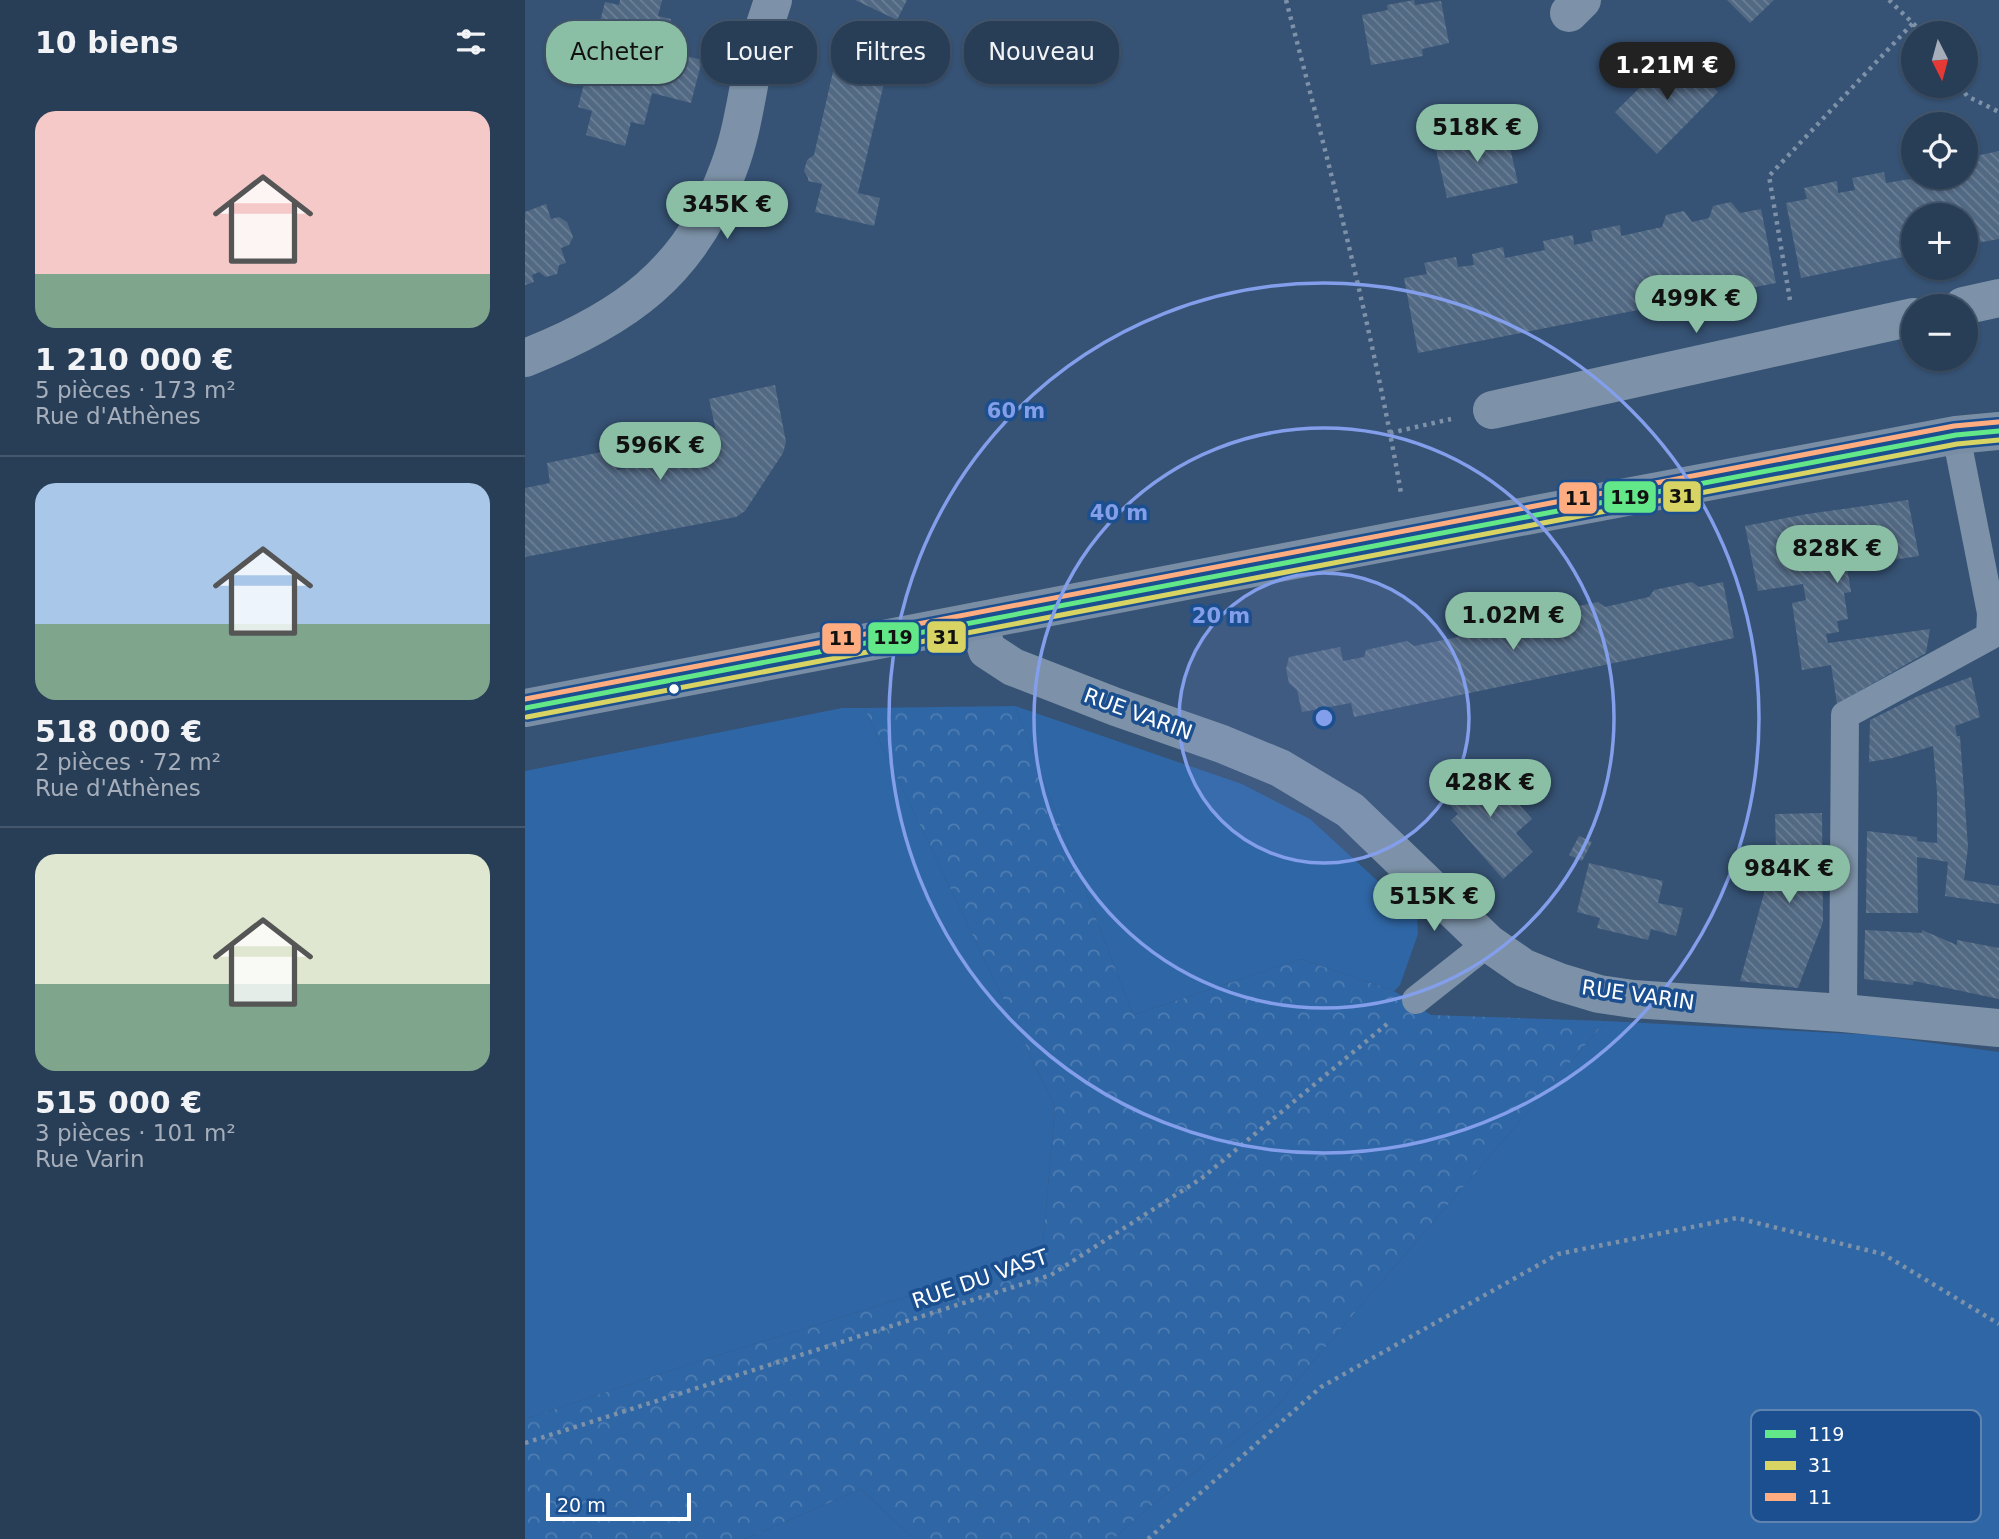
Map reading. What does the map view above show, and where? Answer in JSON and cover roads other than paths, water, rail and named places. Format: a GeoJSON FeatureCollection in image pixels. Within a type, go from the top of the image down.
{"type":"FeatureCollection","features":[{"type":"Feature","properties":{"kind":"main road"},"geometry":{"type":"LineString","coordinates":[[525,708],[1957,435],[1999,431]]}},
{"type":"Feature","properties":{"kind":"street"},"geometry":{"type":"LineString","coordinates":[[525,358],[606,321],[649,291],[678,262],[706,218],[729,170],[755,59],[773,0]]}},
{"type":"Feature","properties":{"kind":"street"},"geometry":{"type":"LineString","coordinates":[[1978,303],[1999,298]]}},
{"type":"Feature","properties":{"kind":"street"},"geometry":{"type":"LineString","coordinates":[[1492,410],[1901,320]]}},
{"type":"Feature","properties":{"kind":"street","name":"RUE VARIN"},"geometry":{"type":"LineString","coordinates":[[978,621],[987,650],[1013,667],[1115,707],[1223,744],[1280,768],[1350,810],[1489,943],[1524,968],[1559,982],[1599,994],[1681,1003],[1843,1013],[1999,1028]]}},
{"type":"Feature","properties":{"kind":"lane"},"geometry":{"type":"LineString","coordinates":[[1843,1013],[1845,715],[1990,636],[1991,613],[1957,435]]}},
{"type":"Feature","properties":{"kind":"lane"},"geometry":{"type":"LineString","coordinates":[[1416,1000],[1489,943]]}}]}
